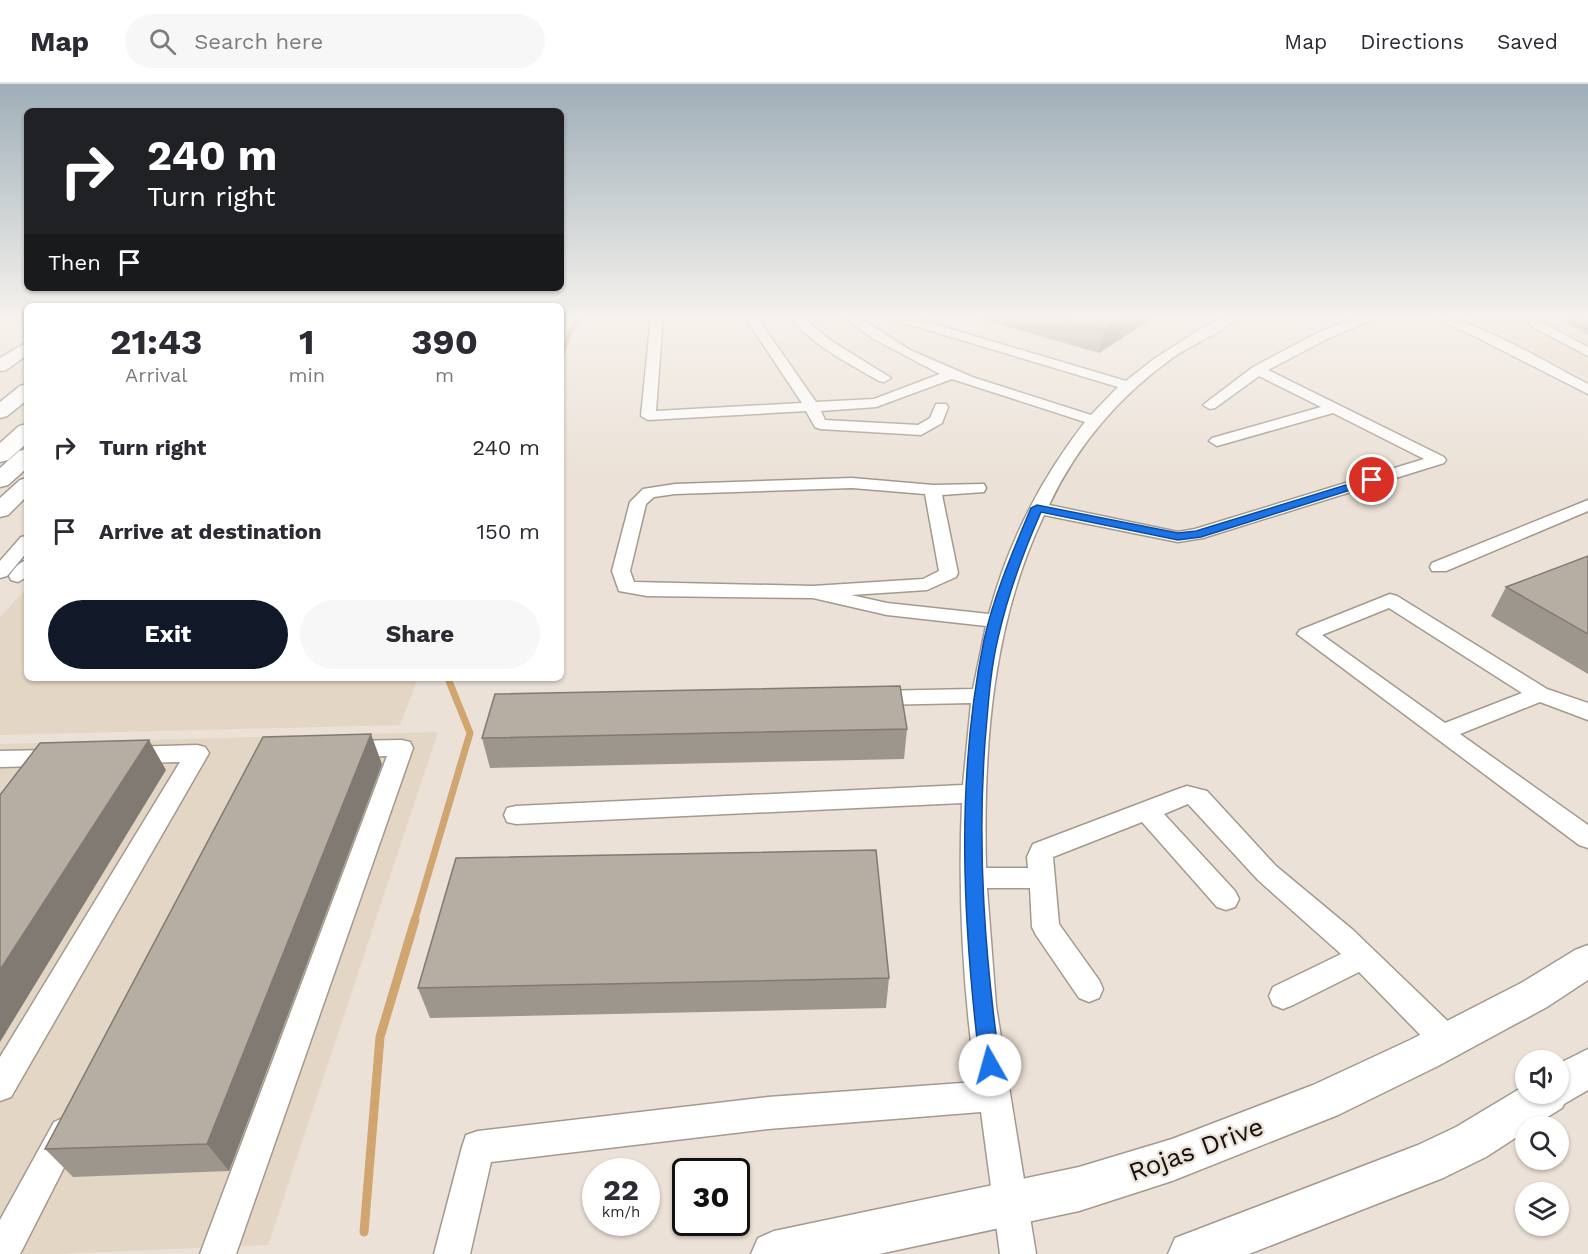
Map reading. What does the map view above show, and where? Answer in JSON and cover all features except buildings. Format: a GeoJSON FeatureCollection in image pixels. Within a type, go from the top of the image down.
{"type":"FeatureCollection","features":[{"type":"Feature","properties":{"kind":"highway"},"geometry":{"type":"LineString","coordinates":[[0,394],[24,375]]}},
{"type":"Feature","properties":{"kind":"highway"},"geometry":{"type":"LineString","coordinates":[[0,412],[24,392]]}},
{"type":"Feature","properties":{"kind":"highway"},"geometry":{"type":"LineString","coordinates":[[0,455],[24,434]]}},
{"type":"Feature","properties":{"kind":"highway"},"geometry":{"type":"LineString","coordinates":[[0,480],[24,459]]}},
{"type":"Feature","properties":{"kind":"main road"},"geometry":{"type":"LineString","coordinates":[[0,510],[24,487]]}},
{"type":"Feature","properties":{"kind":"main road","name":"Rojas Drive"},"geometry":{"type":"LineString","coordinates":[[774,1254],[1079,1189],[1172,1160],[1324,1101],[1447,1041],[1534,995],[1588,961]]}},
{"type":"Feature","properties":{"kind":"main road"},"geometry":{"type":"LineString","coordinates":[[1569,1080],[1588,1068]]}},
{"type":"Feature","properties":{"kind":"main road"},"geometry":{"type":"LineString","coordinates":[[1191,1254],[1428,1163],[1471,1142],[1532,1104]]}},
{"type":"Feature","properties":{"kind":"street"},"geometry":{"type":"LineString","coordinates":[[652,371],[648,416],[811,406],[857,394],[884,378],[871,371]]}},
{"type":"Feature","properties":{"kind":"street"},"geometry":{"type":"LineString","coordinates":[[787,371],[811,406],[820,424],[921,430],[937,420],[941,408]]}},
{"type":"Feature","properties":{"kind":"street"},"geometry":{"type":"LineString","coordinates":[[945,371],[1014,397],[1094,420]]}},
{"type":"Feature","properties":{"kind":"street"},"geometry":{"type":"LineString","coordinates":[[1078,371],[1129,386]]}},
{"type":"Feature","properties":{"kind":"street"},"geometry":{"type":"LineString","coordinates":[[1018,1254],[978,972],[973,878],[973,794],[982,696],[991,639],[1012,565],[1037,508],[1094,420],[1149,371]]}},
{"type":"Feature","properties":{"kind":"street"},"geometry":{"type":"LineString","coordinates":[[1210,405],[1257,371]]}},
{"type":"Feature","properties":{"kind":"street"},"geometry":{"type":"LineString","coordinates":[[1037,508],[1178,537],[1197,534],[1438,460],[1259,371]]}},
{"type":"Feature","properties":{"kind":"street"},"geometry":{"type":"LineString","coordinates":[[1551,371],[1588,390]]}},
{"type":"Feature","properties":{"kind":"street"},"geometry":{"type":"LineString","coordinates":[[857,394],[876,403],[952,374]]}},
{"type":"Feature","properties":{"kind":"street"},"geometry":{"type":"LineString","coordinates":[[1217,441],[1335,408]]}},
{"type":"Feature","properties":{"kind":"street"},"geometry":{"type":"LineString","coordinates":[[933,490],[949,573],[927,584],[813,592],[647,590],[626,587],[621,571],[638,502],[649,493],[675,489],[852,483],[933,490],[978,488]]}},
{"type":"Feature","properties":{"kind":"street"},"geometry":{"type":"LineString","coordinates":[[1439,567],[1588,505]]}},
{"type":"Feature","properties":{"kind":"street"},"geometry":{"type":"LineString","coordinates":[[15,571],[24,548]]}},
{"type":"Feature","properties":{"kind":"street"},"geometry":{"type":"LineString","coordinates":[[813,592],[887,609],[996,621]]}},
{"type":"Feature","properties":{"kind":"street"},"geometry":{"type":"LineString","coordinates":[[1588,713],[1574,705],[1539,694],[1390,600],[1307,634],[1588,838]]}},
{"type":"Feature","properties":{"kind":"street"},"geometry":{"type":"LineString","coordinates":[[1443,732],[1539,694]]}},
{"type":"Feature","properties":{"kind":"street"},"geometry":{"type":"LineString","coordinates":[[849,698],[982,696]]}},
{"type":"Feature","properties":{"kind":"street"},"geometry":{"type":"LineString","coordinates":[[218,1254],[402,748],[324,749]]}},
{"type":"Feature","properties":{"kind":"street"},"geometry":{"type":"LineString","coordinates":[[0,1086],[197,753],[108,756]]}},
{"type":"Feature","properties":{"kind":"street"},"geometry":{"type":"LineString","coordinates":[[0,759],[63,758],[32,784]]}},
{"type":"Feature","properties":{"kind":"street"},"geometry":{"type":"LineString","coordinates":[[516,815],[973,794]]}},
{"type":"Feature","properties":{"kind":"street"},"geometry":{"type":"LineString","coordinates":[[1089,989],[1046,927],[1040,857],[1042,851],[1187,795],[1198,797],[1267,873],[1343,938],[1447,1041]]}},
{"type":"Feature","properties":{"kind":"street"},"geometry":{"type":"LineString","coordinates":[[1146,810],[1226,899]]}},
{"type":"Feature","properties":{"kind":"street"},"geometry":{"type":"LineString","coordinates":[[973,878],[1042,878]]}},
{"type":"Feature","properties":{"kind":"street"},"geometry":{"type":"LineString","coordinates":[[1283,996],[1362,957]]}},
{"type":"Feature","properties":{"kind":"street"},"geometry":{"type":"LineString","coordinates":[[452,1254],[478,1147],[768,1113],[995,1096]]}},
{"type":"Feature","properties":{"kind":"street"},"geometry":{"type":"LineString","coordinates":[[1,1254],[79,1107]]}},
{"type":"Feature","properties":{"kind":"shaded area"},"geometry":{"type":"Polygon","coordinates":[[[1571,371],[1588,371],[1588,379],[1571,371]]]}},
{"type":"Feature","properties":{"kind":"shaded area"},"geometry":{"type":"Polygon","coordinates":[[[24,591],[24,681],[417,681],[400,725],[0,735],[0,617],[24,591]]]}},
{"type":"Feature","properties":{"kind":"shaded area"},"geometry":{"type":"Polygon","coordinates":[[[438,732],[268,1245],[56,1254],[0,1254],[0,744],[438,732]]]}},
{"type":"Feature","properties":{"kind":"waterway"},"geometry":{"type":"LineString","coordinates":[[414,922],[470,733],[449,681]]}},
{"type":"Feature","properties":{"kind":"waterway"},"geometry":{"type":"LineString","coordinates":[[364,1232],[380,1037],[415,920]]}},
{"type":"Feature","properties":{"kind":"route"},"geometry":{"type":"LineString","coordinates":[[990,1065],[978,972],[973,876],[973,794],[980,713],[991,639],[1012,565],[1037,508],[1178,537],[1197,534],[1372,480]]}}]}
